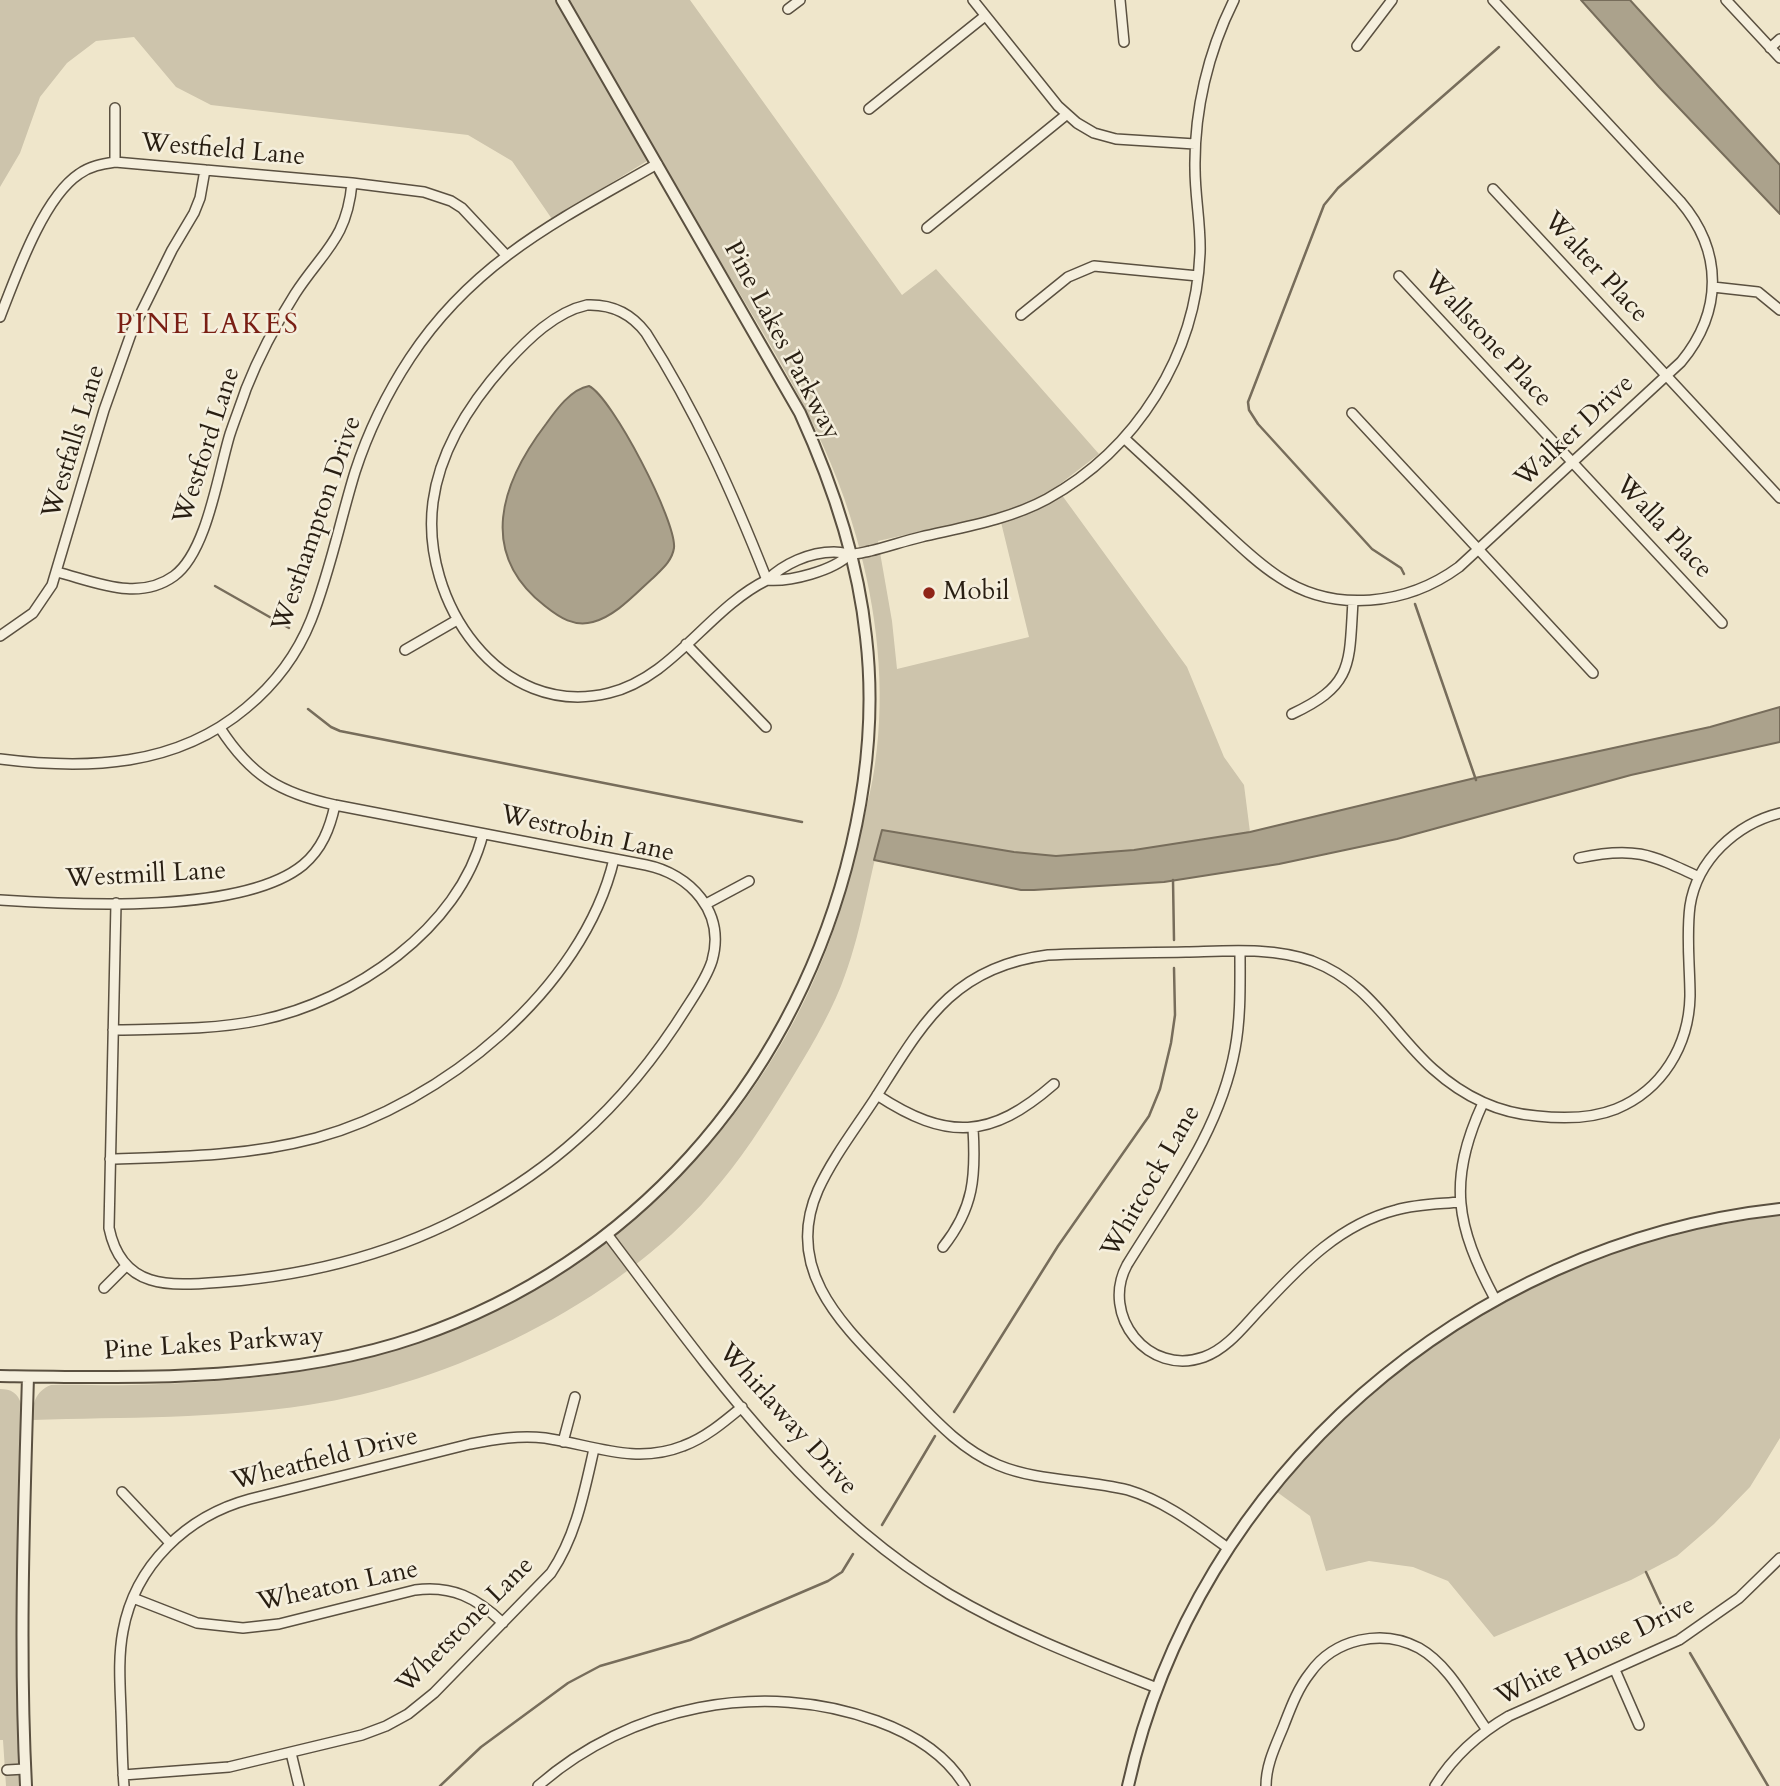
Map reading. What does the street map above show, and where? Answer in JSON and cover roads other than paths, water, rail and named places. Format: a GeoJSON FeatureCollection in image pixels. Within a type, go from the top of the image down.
{"type":"FeatureCollection","features":[{"type":"Feature","properties":{"kind":"street","name":"Pine Lakes Parkway"},"geometry":{"type":"LineString","coordinates":[[0,1376],[216,1373],[296,1367],[349,1357],[427,1334],[492,1306],[547,1275],[607,1234],[674,1173],[737,1100],[785,1023],[815,962],[855,830],[868,741],[869,680],[866,638],[862,603],[850,554],[818,455],[800,413],[562,0]]}},
{"type":"Feature","properties":{"kind":"street"},"geometry":{"type":"LineString","coordinates":[[788,9],[800,0]]}},
{"type":"Feature","properties":{"kind":"street"},"geometry":{"type":"LineString","coordinates":[[973,0],[1066,115],[1088,130],[1111,138],[1195,144]]}},
{"type":"Feature","properties":{"kind":"street"},"geometry":{"type":"LineString","coordinates":[[1120,0],[1124,42]]}},
{"type":"Feature","properties":{"kind":"street"},"geometry":{"type":"LineString","coordinates":[[767,580],[713,450],[646,333],[635,319],[619,310],[601,305],[587,305],[554,320],[516,353],[485,388],[455,435],[447,453],[435,491],[432,542],[440,582],[457,620],[480,650],[508,675],[533,688],[569,696],[599,695],[633,685],[654,672],[739,597],[767,580],[784,566],[799,559],[829,552],[850,554],[992,521],[1018,512],[1073,483],[1124,438],[1153,400],[1175,361],[1189,321],[1198,276],[1200,234],[1195,178],[1198,118],[1207,70],[1234,0]]}},
{"type":"Feature","properties":{"kind":"street"},"geometry":{"type":"LineString","coordinates":[[1357,46],[1392,0]]}},
{"type":"Feature","properties":{"kind":"street","name":"Walker Drive"},"geometry":{"type":"LineString","coordinates":[[1124,438],[1249,554],[1278,577],[1310,592],[1353,601],[1391,598],[1428,587],[1460,567],[1689,353],[1709,314],[1713,287],[1706,244],[1691,215],[1493,0]]}},
{"type":"Feature","properties":{"kind":"street"},"geometry":{"type":"LineString","coordinates":[[1726,0],[1780,58]]}},
{"type":"Feature","properties":{"kind":"street"},"geometry":{"type":"LineString","coordinates":[[869,110],[985,16]]}},
{"type":"Feature","properties":{"kind":"street"},"geometry":{"type":"LineString","coordinates":[[1770,48],[1780,39]]}},
{"type":"Feature","properties":{"kind":"street"},"geometry":{"type":"LineString","coordinates":[[115,108],[115,163]]}},
{"type":"Feature","properties":{"kind":"street"},"geometry":{"type":"LineString","coordinates":[[926,228],[1066,115]]}},
{"type":"Feature","properties":{"kind":"street","name":"Westfield Lane"},"geometry":{"type":"LineString","coordinates":[[0,317],[40,226],[58,193],[85,170],[115,163],[410,190],[451,201],[472,217],[506,255]]}},
{"type":"Feature","properties":{"kind":"street","name":"Westhampton Drive"},"geometry":{"type":"LineString","coordinates":[[0,759],[60,764],[122,762],[169,752],[220,728],[271,685],[304,637],[326,578],[356,471],[376,419],[397,379],[426,335],[447,310],[506,255],[551,225],[657,164]]}},
{"type":"Feature","properties":{"kind":"street","name":"Westfalls Lane"},"geometry":{"type":"LineString","coordinates":[[0,636],[33,613],[57,572],[104,410],[128,341],[172,250],[194,213],[202,191],[205,170]]}},
{"type":"Feature","properties":{"kind":"street","name":"Westford Lane"},"geometry":{"type":"LineString","coordinates":[[57,572],[118,589],[143,589],[165,582],[185,566],[199,542],[230,433],[256,367],[287,306],[341,231],[349,210],[352,183]]}},
{"type":"Feature","properties":{"kind":"street","name":"Walter Place"},"geometry":{"type":"LineString","coordinates":[[1493,189],[1780,498]]}},
{"type":"Feature","properties":{"kind":"street"},"geometry":{"type":"LineString","coordinates":[[1021,315],[1068,277],[1094,266],[1198,276]]}},
{"type":"Feature","properties":{"kind":"street","name":"Wallstone Place"},"geometry":{"type":"LineString","coordinates":[[1399,276],[1573,463]]}},
{"type":"Feature","properties":{"kind":"street"},"geometry":{"type":"LineString","coordinates":[[1713,287],[1752,290],[1780,310]]}},
{"type":"Feature","properties":{"kind":"street"},"geometry":{"type":"LineString","coordinates":[[1352,413],[1593,673]]}},
{"type":"Feature","properties":{"kind":"street","name":"Walla Place"},"geometry":{"type":"LineString","coordinates":[[1573,463],[1722,623]]}},
{"type":"Feature","properties":{"kind":"street"},"geometry":{"type":"LineString","coordinates":[[767,580],[792,579],[836,565],[850,554]]}},
{"type":"Feature","properties":{"kind":"street"},"geometry":{"type":"LineString","coordinates":[[1292,714],[1327,695],[1341,678],[1349,652],[1353,601]]}},
{"type":"Feature","properties":{"kind":"street"},"geometry":{"type":"LineString","coordinates":[[405,650],[457,620]]}},
{"type":"Feature","properties":{"kind":"street"},"geometry":{"type":"LineString","coordinates":[[686,644],[766,727]]}},
{"type":"Feature","properties":{"kind":"street","name":"Westrobin Lane"},"geometry":{"type":"LineString","coordinates":[[220,728],[242,758],[266,780],[298,796],[655,866],[673,873],[694,889],[706,904]]}},
{"type":"Feature","properties":{"kind":"street","name":"Westmill Lane"},"geometry":{"type":"LineString","coordinates":[[0,900],[116,903],[223,896],[253,889],[285,877],[303,865],[328,833],[335,805]]}},
{"type":"Feature","properties":{"kind":"street"},"geometry":{"type":"LineString","coordinates":[[1228,1548],[1152,1499],[1112,1487],[1026,1474],[982,1457],[943,1428],[839,1319],[825,1299],[815,1275],[809,1248],[811,1210],[830,1168],[922,1026],[934,1011],[963,985],[995,967],[1023,959],[1048,955],[1240,952],[1289,955],[1316,963],[1341,975],[1370,997],[1433,1069],[1483,1103],[1522,1115],[1561,1118],[1605,1112],[1624,1105],[1657,1082],[1674,1059],[1686,1027],[1690,996],[1689,911],[1699,877],[1714,854],[1732,836],[1751,823],[1780,813]]}},
{"type":"Feature","properties":{"kind":"street"},"geometry":{"type":"LineString","coordinates":[[113,1030],[194,1027],[261,1020],[311,1005],[348,988],[395,957],[435,919],[470,872],[483,834]]}},
{"type":"Feature","properties":{"kind":"street"},"geometry":{"type":"LineString","coordinates":[[1579,858],[1607,853],[1642,853],[1699,877]]}},
{"type":"Feature","properties":{"kind":"street"},"geometry":{"type":"LineString","coordinates":[[110,1159],[213,1154],[286,1145],[362,1122],[430,1088],[498,1038],[547,986],[589,921],[606,888],[614,859]]}},
{"type":"Feature","properties":{"kind":"street"},"geometry":{"type":"LineString","coordinates":[[116,903],[109,1228],[114,1246],[126,1266],[143,1278],[169,1284],[245,1280],[298,1273],[396,1247],[446,1225],[502,1194],[542,1167],[580,1137],[624,1093],[674,1029],[712,961],[714,931],[706,904],[749,881]]}},
{"type":"Feature","properties":{"kind":"street","name":"Whitcock Lane"},"geometry":{"type":"LineString","coordinates":[[1240,952],[1238,1029],[1222,1098],[1202,1145],[1121,1278],[1120,1310],[1125,1325],[1136,1340],[1153,1353],[1166,1358],[1189,1360],[1205,1357],[1229,1340],[1314,1255],[1346,1231],[1398,1209],[1460,1202]]}},
{"type":"Feature","properties":{"kind":"street"},"geometry":{"type":"LineString","coordinates":[[877,1095],[926,1122],[973,1128],[996,1122],[1020,1111],[1054,1084]]}},
{"type":"Feature","properties":{"kind":"street"},"geometry":{"type":"LineString","coordinates":[[1483,1103],[1463,1158],[1460,1202],[1471,1251],[1495,1299]]}},
{"type":"Feature","properties":{"kind":"street"},"geometry":{"type":"LineString","coordinates":[[943,1247],[964,1215],[971,1195],[975,1171],[973,1128]]}},
{"type":"Feature","properties":{"kind":"street"},"geometry":{"type":"LineString","coordinates":[[1128,1786],[1157,1688],[1194,1607],[1228,1548],[1294,1463],[1348,1406],[1430,1340],[1495,1299],[1561,1267],[1619,1245],[1685,1226],[1780,1209]]}},
{"type":"Feature","properties":{"kind":"street","name":"Whirlaway Drive"},"geometry":{"type":"LineString","coordinates":[[607,1234],[783,1456],[817,1492],[873,1541],[928,1580],[1023,1633],[1157,1688]]}},
{"type":"Feature","properties":{"kind":"street"},"geometry":{"type":"LineString","coordinates":[[104,1288],[126,1266]]}},
{"type":"Feature","properties":{"kind":"street"},"geometry":{"type":"LineString","coordinates":[[26,1786],[22,1601],[28,1377]]}},
{"type":"Feature","properties":{"kind":"street"},"geometry":{"type":"LineString","coordinates":[[564,1442],[575,1397]]}},
{"type":"Feature","properties":{"kind":"street","name":"Wheatfield Drive"},"geometry":{"type":"LineString","coordinates":[[124,1786],[120,1654],[123,1629],[133,1598],[145,1574],[170,1542],[210,1514],[250,1499],[495,1439],[527,1437],[638,1455],[664,1452],[696,1441],[742,1407]]}},
{"type":"Feature","properties":{"kind":"street","name":"Whetstone Lane"},"geometry":{"type":"LineString","coordinates":[[123,1775],[219,1769],[362,1735],[401,1718],[434,1693],[542,1584],[564,1552],[574,1528],[594,1449]]}},
{"type":"Feature","properties":{"kind":"street"},"geometry":{"type":"LineString","coordinates":[[122,1492],[170,1542]]}},
{"type":"Feature","properties":{"kind":"street","name":"White House Drive"},"geometry":{"type":"LineString","coordinates":[[1435,1786],[1455,1758],[1486,1730],[1509,1716],[1668,1645],[1701,1626],[1739,1598],[1780,1558]]}},
{"type":"Feature","properties":{"kind":"street","name":"Wheaton Lane"},"geometry":{"type":"LineString","coordinates":[[133,1598],[197,1623],[243,1628],[270,1626],[415,1590],[437,1588],[457,1591],[477,1601],[503,1623]]}},
{"type":"Feature","properties":{"kind":"street"},"geometry":{"type":"LineString","coordinates":[[1266,1786],[1270,1760],[1306,1678],[1328,1654],[1358,1640],[1390,1639],[1423,1651],[1443,1668],[1486,1730]]}},
{"type":"Feature","properties":{"kind":"street"},"geometry":{"type":"LineString","coordinates":[[1615,1670],[1639,1725]]}},
{"type":"Feature","properties":{"kind":"street"},"geometry":{"type":"LineString","coordinates":[[538,1786],[583,1752],[638,1725],[693,1709],[758,1702],[820,1707],[863,1716],[892,1727],[933,1750],[952,1767],[965,1786]]}},
{"type":"Feature","properties":{"kind":"street"},"geometry":{"type":"LineString","coordinates":[[291,1753],[299,1786]]}},
{"type":"Feature","properties":{"kind":"street"},"geometry":{"type":"LineString","coordinates":[[2,1770],[25,1769]]}},
{"type":"Feature","properties":{"kind":"waterway"},"geometry":{"type":"LineString","coordinates":[[1404,574],[1401,568],[1372,549],[1258,424],[1249,410],[1248,402],[1324,205],[1338,188],[1499,47]]}},
{"type":"Feature","properties":{"kind":"waterway"},"geometry":{"type":"LineString","coordinates":[[215,586],[289,628]]}},
{"type":"Feature","properties":{"kind":"waterway"},"geometry":{"type":"LineString","coordinates":[[1415,604],[1476,780]]}},
{"type":"Feature","properties":{"kind":"waterway"},"geometry":{"type":"LineString","coordinates":[[308,709],[340,731],[802,822]]}},
{"type":"Feature","properties":{"kind":"waterway"},"geometry":{"type":"LineString","coordinates":[[1173,880],[1174,940]]}},
{"type":"Feature","properties":{"kind":"waterway"},"geometry":{"type":"LineString","coordinates":[[954,1412],[1058,1246],[1149,1116],[1160,1089],[1171,1043],[1175,1015],[1174,968]]}},
{"type":"Feature","properties":{"kind":"waterway"},"geometry":{"type":"LineString","coordinates":[[882,1525],[935,1436]]}},
{"type":"Feature","properties":{"kind":"waterway"},"geometry":{"type":"LineString","coordinates":[[440,1786],[481,1747],[568,1683],[600,1666],[690,1640],[828,1581],[842,1572],[853,1554]]}},
{"type":"Feature","properties":{"kind":"waterway"},"geometry":{"type":"LineString","coordinates":[[1646,1572],[1664,1611]]}},
{"type":"Feature","properties":{"kind":"waterway"},"geometry":{"type":"LineString","coordinates":[[1690,1653],[1768,1786]]}},
{"type":"Feature","properties":{"kind":"place","name":"Mobil"},"geometry":{"type":"Point","coordinates":[929,593]}},
{"type":"Feature","properties":{"kind":"district","name":"PINE LAKES"},"geometry":{"type":"Point","coordinates":[208,327]}}]}
